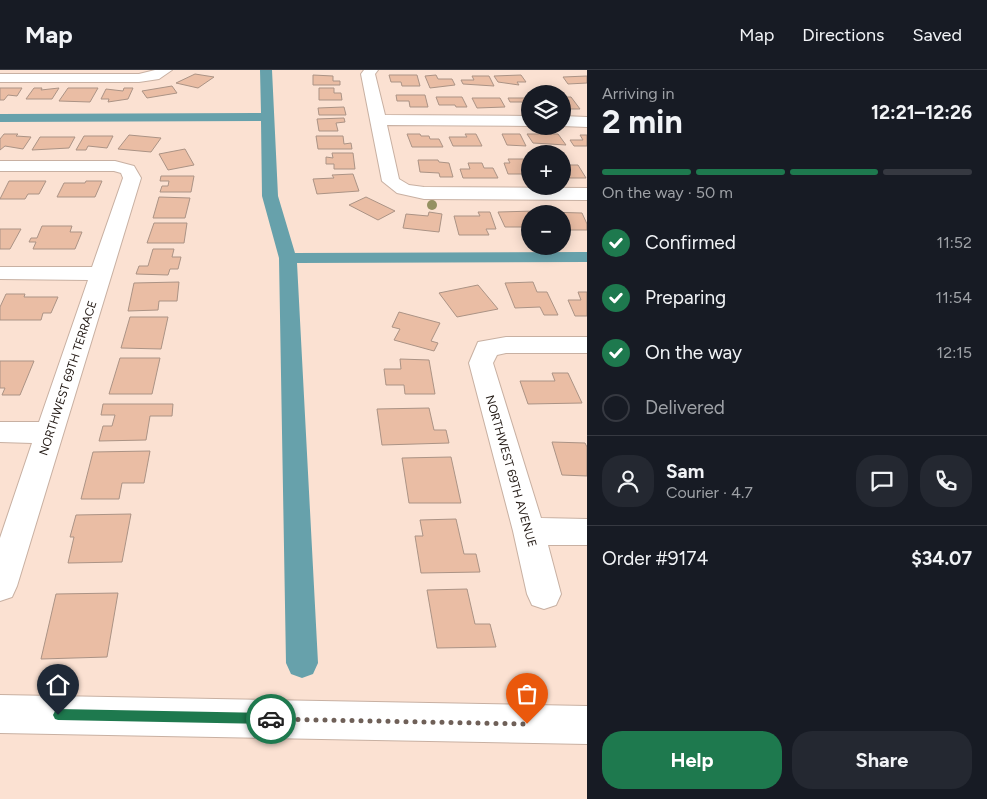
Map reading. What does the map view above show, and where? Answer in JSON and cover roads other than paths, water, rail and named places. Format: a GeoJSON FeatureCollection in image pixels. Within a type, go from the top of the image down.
{"type":"FeatureCollection","features":[{"type":"Feature","properties":{"kind":"street"},"geometry":{"type":"LineString","coordinates":[[371,70],[368,74],[391,181],[403,189],[424,193],[587,194]]}},
{"type":"Feature","properties":{"kind":"street"},"geometry":{"type":"LineString","coordinates":[[0,78],[139,78],[160,73]]}},
{"type":"Feature","properties":{"kind":"street"},"geometry":{"type":"LineString","coordinates":[[378,120],[521,121]]}},
{"type":"Feature","properties":{"kind":"street"},"geometry":{"type":"LineString","coordinates":[[571,121],[587,122]]}},
{"type":"Feature","properties":{"kind":"street","name":"NORTHWEST 69TH TERRACE"},"geometry":{"type":"LineString","coordinates":[[0,166],[115,166],[128,170],[132,178],[0,586]]}},
{"type":"Feature","properties":{"kind":"street"},"geometry":{"type":"LineString","coordinates":[[0,273],[102,274]]}},
{"type":"Feature","properties":{"kind":"street","name":"NORTHWEST 69TH AVENUE"},"geometry":{"type":"LineString","coordinates":[[544,594],[529,531],[481,363],[487,348],[506,345],[587,345]]}},
{"type":"Feature","properties":{"kind":"street"},"geometry":{"type":"LineString","coordinates":[[0,432],[50,432]]}},
{"type":"Feature","properties":{"kind":"street"},"geometry":{"type":"LineString","coordinates":[[529,531],[587,532]]}},
{"type":"Feature","properties":{"kind":"street"},"geometry":{"type":"LineString","coordinates":[[0,714],[587,725]]}},
{"type":"Feature","properties":{"kind":"waterway"},"geometry":{"type":"LineString","coordinates":[[266,70],[267,117]]}},
{"type":"Feature","properties":{"kind":"waterway"},"geometry":{"type":"LineString","coordinates":[[0,118],[267,117]]}},
{"type":"Feature","properties":{"kind":"waterway"},"geometry":{"type":"LineString","coordinates":[[267,117],[270,196],[288,258]]}},
{"type":"Feature","properties":{"kind":"waterway"},"geometry":{"type":"LineString","coordinates":[[288,258],[587,257]]}},
{"type":"Feature","properties":{"kind":"waterway"},"geometry":{"type":"LineString","coordinates":[[288,258],[302,663]]}}]}
